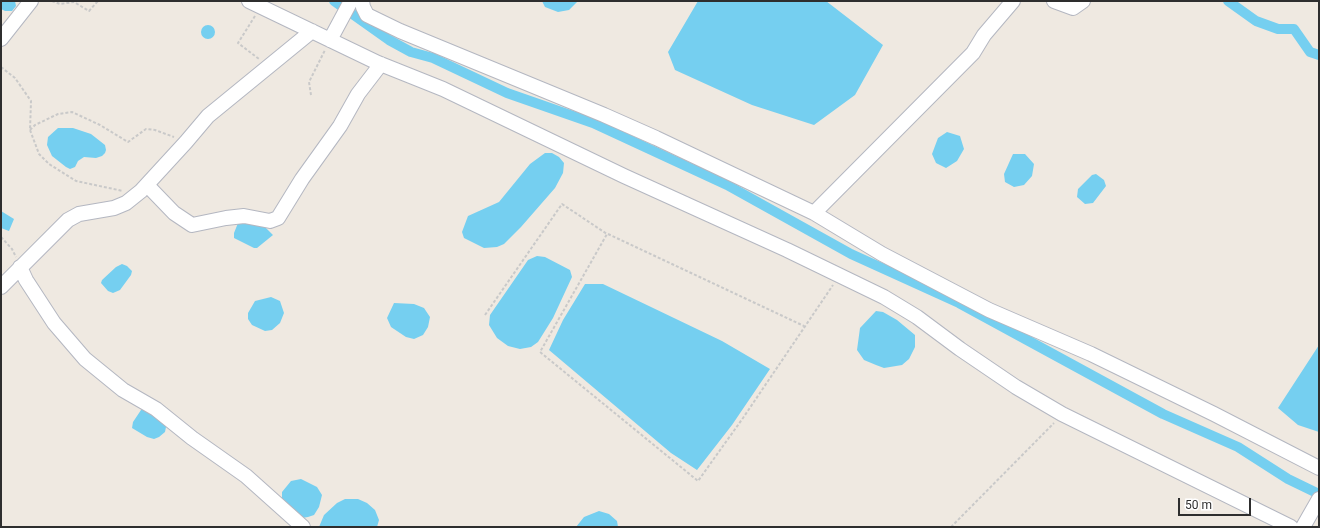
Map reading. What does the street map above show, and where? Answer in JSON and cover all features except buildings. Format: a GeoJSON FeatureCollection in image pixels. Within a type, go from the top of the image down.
{"type":"FeatureCollection","features":[{"type":"Feature","properties":{"kind":"street"},"geometry":{"type":"LineString","coordinates":[[1,39],[31,1]]}},
{"type":"Feature","properties":{"kind":"street"},"geometry":{"type":"LineString","coordinates":[[249,1],[381,64],[443,89],[624,176],[787,250],[884,297],[917,317],[995,373],[1062,414],[1292,527]]}},
{"type":"Feature","properties":{"kind":"street"},"geometry":{"type":"LineString","coordinates":[[330,40],[352,1]]}},
{"type":"Feature","properties":{"kind":"street"},"geometry":{"type":"LineString","coordinates":[[362,1],[367,15],[400,31],[604,115],[814,213],[882,254],[989,310],[1091,354],[1214,414],[1319,468]]}},
{"type":"Feature","properties":{"kind":"street"},"geometry":{"type":"LineString","coordinates":[[814,213],[973,53],[984,35],[1013,1]]}},
{"type":"Feature","properties":{"kind":"street"},"geometry":{"type":"LineString","coordinates":[[1054,1],[1073,8],[1083,1]]}},
{"type":"Feature","properties":{"kind":"street"},"geometry":{"type":"LineString","coordinates":[[1,287],[73,216],[114,208],[126,203],[147,185],[208,116],[270,67],[312,31]]}},
{"type":"Feature","properties":{"kind":"street"},"geometry":{"type":"LineString","coordinates":[[147,185],[174,213],[192,225],[244,216],[270,221],[278,218],[358,94],[381,64]]}},
{"type":"Feature","properties":{"kind":"street"},"geometry":{"type":"LineString","coordinates":[[20,267],[26,280],[54,323],[84,359],[124,390],[156,409],[192,438],[246,476],[303,527]]}},
{"type":"Feature","properties":{"kind":"street"},"geometry":{"type":"LineString","coordinates":[[1306,521],[1319,499]]}},
{"type":"Feature","properties":{"kind":"path"},"geometry":{"type":"LineString","coordinates":[[52,1],[60,4],[74,2],[88,11],[98,1]]}},
{"type":"Feature","properties":{"kind":"path"},"geometry":{"type":"LineString","coordinates":[[258,17],[255,16],[247,26],[238,44],[270,67]]}},
{"type":"Feature","properties":{"kind":"path"},"geometry":{"type":"LineString","coordinates":[[311,95],[309,82],[330,40]]}},
{"type":"Feature","properties":{"kind":"path"},"geometry":{"type":"LineString","coordinates":[[1,67],[15,78],[31,101],[30,130],[39,154],[48,164],[76,181],[117,189],[135,195]]}},
{"type":"Feature","properties":{"kind":"path"},"geometry":{"type":"LineString","coordinates":[[30,130],[35,125],[58,114],[72,112],[100,125],[128,142],[146,129],[155,130],[186,142]]}},
{"type":"Feature","properties":{"kind":"path"},"geometry":{"type":"LineString","coordinates":[[485,315],[562,204],[607,234],[804,326]]}},
{"type":"Feature","properties":{"kind":"path"},"geometry":{"type":"LineString","coordinates":[[607,234],[540,352],[698,481],[840,276]]}},
{"type":"Feature","properties":{"kind":"path"},"geometry":{"type":"LineString","coordinates":[[1,237],[12,250],[20,267]]}},
{"type":"Feature","properties":{"kind":"path"},"geometry":{"type":"LineString","coordinates":[[950,527],[1062,414]]}},
{"type":"Feature","properties":{"kind":"water"},"geometry":{"type":"Polygon","coordinates":[[[1,1],[15,1],[16,6],[12,11],[5,11],[1,9],[1,1]]]}},
{"type":"Feature","properties":{"kind":"water"},"geometry":{"type":"Polygon","coordinates":[[[542,1],[578,1],[569,10],[558,12],[545,7],[542,1]]]}},
{"type":"Feature","properties":{"kind":"water"},"geometry":{"type":"Polygon","coordinates":[[[698,1],[826,1],[883,45],[855,95],[814,125],[752,105],[675,70],[668,52],[698,1]]]}},
{"type":"Feature","properties":{"kind":"water"},"geometry":{"type":"Polygon","coordinates":[[[205,25],[211,25],[215,29],[215,35],[211,39],[205,39],[201,35],[201,29],[205,25]]]}},
{"type":"Feature","properties":{"kind":"water"},"geometry":{"type":"Polygon","coordinates":[[[58,128],[73,128],[91,134],[105,145],[105,153],[96,158],[84,157],[78,161],[75,167],[70,169],[66,167],[52,156],[47,145],[48,137],[58,128]]]}},
{"type":"Feature","properties":{"kind":"water"},"geometry":{"type":"Polygon","coordinates":[[[947,132],[960,136],[964,149],[957,161],[946,168],[936,163],[932,154],[938,138],[947,132]]]}},
{"type":"Feature","properties":{"kind":"water"},"geometry":{"type":"Polygon","coordinates":[[[545,153],[552,153],[559,157],[564,163],[563,173],[555,188],[521,227],[504,244],[497,247],[484,248],[464,238],[462,232],[468,216],[499,202],[530,164],[545,153]]]}},
{"type":"Feature","properties":{"kind":"water"},"geometry":{"type":"Polygon","coordinates":[[[1013,154],[1025,154],[1034,164],[1032,176],[1024,185],[1014,187],[1005,182],[1004,174],[1013,154]]]}},
{"type":"Feature","properties":{"kind":"water"},"geometry":{"type":"Polygon","coordinates":[[[1096,174],[1104,180],[1106,186],[1093,203],[1085,204],[1077,197],[1078,189],[1092,175],[1096,174]]]}},
{"type":"Feature","properties":{"kind":"water"},"geometry":{"type":"Polygon","coordinates":[[[1,211],[14,219],[9,231],[1,228],[1,211]]]}},
{"type":"Feature","properties":{"kind":"water"},"geometry":{"type":"Polygon","coordinates":[[[238,223],[261,223],[273,235],[257,248],[254,248],[234,238],[234,233],[238,223]]]}},
{"type":"Feature","properties":{"kind":"water"},"geometry":{"type":"Polygon","coordinates":[[[537,256],[545,257],[570,270],[572,277],[553,318],[538,342],[531,347],[520,349],[508,346],[497,338],[489,325],[490,315],[528,260],[537,256]]]}},
{"type":"Feature","properties":{"kind":"water"},"geometry":{"type":"Polygon","coordinates":[[[122,264],[127,266],[132,271],[131,275],[120,290],[113,293],[108,291],[101,283],[102,280],[116,267],[122,264]]]}},
{"type":"Feature","properties":{"kind":"water"},"geometry":{"type":"Polygon","coordinates":[[[585,284],[603,284],[722,341],[770,369],[732,425],[697,470],[671,453],[549,350],[563,320],[585,284]]]}},
{"type":"Feature","properties":{"kind":"water"},"geometry":{"type":"Polygon","coordinates":[[[271,297],[280,301],[284,313],[280,323],[272,330],[265,331],[252,325],[248,319],[248,313],[255,301],[271,297]]]}},
{"type":"Feature","properties":{"kind":"water"},"geometry":{"type":"Polygon","coordinates":[[[394,303],[414,304],[424,308],[430,317],[428,327],[423,335],[414,339],[406,337],[391,327],[387,318],[394,303]]]}},
{"type":"Feature","properties":{"kind":"water"},"geometry":{"type":"Polygon","coordinates":[[[876,311],[883,312],[897,320],[915,335],[915,347],[909,359],[902,365],[884,368],[864,360],[857,350],[860,328],[876,311]]]}},
{"type":"Feature","properties":{"kind":"water"},"geometry":{"type":"Polygon","coordinates":[[[1319,345],[1319,432],[1298,425],[1278,408],[1319,345]]]}},
{"type":"Feature","properties":{"kind":"water"},"geometry":{"type":"Polygon","coordinates":[[[144,409],[164,422],[166,427],[165,432],[159,437],[154,439],[147,437],[132,428],[133,422],[141,410],[144,409]]]}},
{"type":"Feature","properties":{"kind":"water"},"geometry":{"type":"Polygon","coordinates":[[[301,479],[317,487],[322,495],[319,507],[314,515],[302,518],[287,506],[282,498],[282,492],[291,481],[301,479]]]}},
{"type":"Feature","properties":{"kind":"water"},"geometry":{"type":"Polygon","coordinates":[[[345,499],[358,499],[367,503],[375,510],[379,520],[377,527],[319,527],[324,515],[337,503],[345,499]]]}},
{"type":"Feature","properties":{"kind":"water"},"geometry":{"type":"Polygon","coordinates":[[[599,511],[609,514],[617,521],[618,527],[576,527],[584,517],[599,511]]]}},
{"type":"Feature","properties":{"kind":"waterway"},"geometry":{"type":"LineString","coordinates":[[334,1],[389,40],[411,52],[433,58],[507,93],[593,123],[727,185],[851,254],[959,303],[1163,414],[1238,447],[1288,479],[1319,494]]}},
{"type":"Feature","properties":{"kind":"waterway"},"geometry":{"type":"LineString","coordinates":[[1228,1],[1256,21],[1278,29],[1294,29],[1310,52],[1319,55]]}}]}
